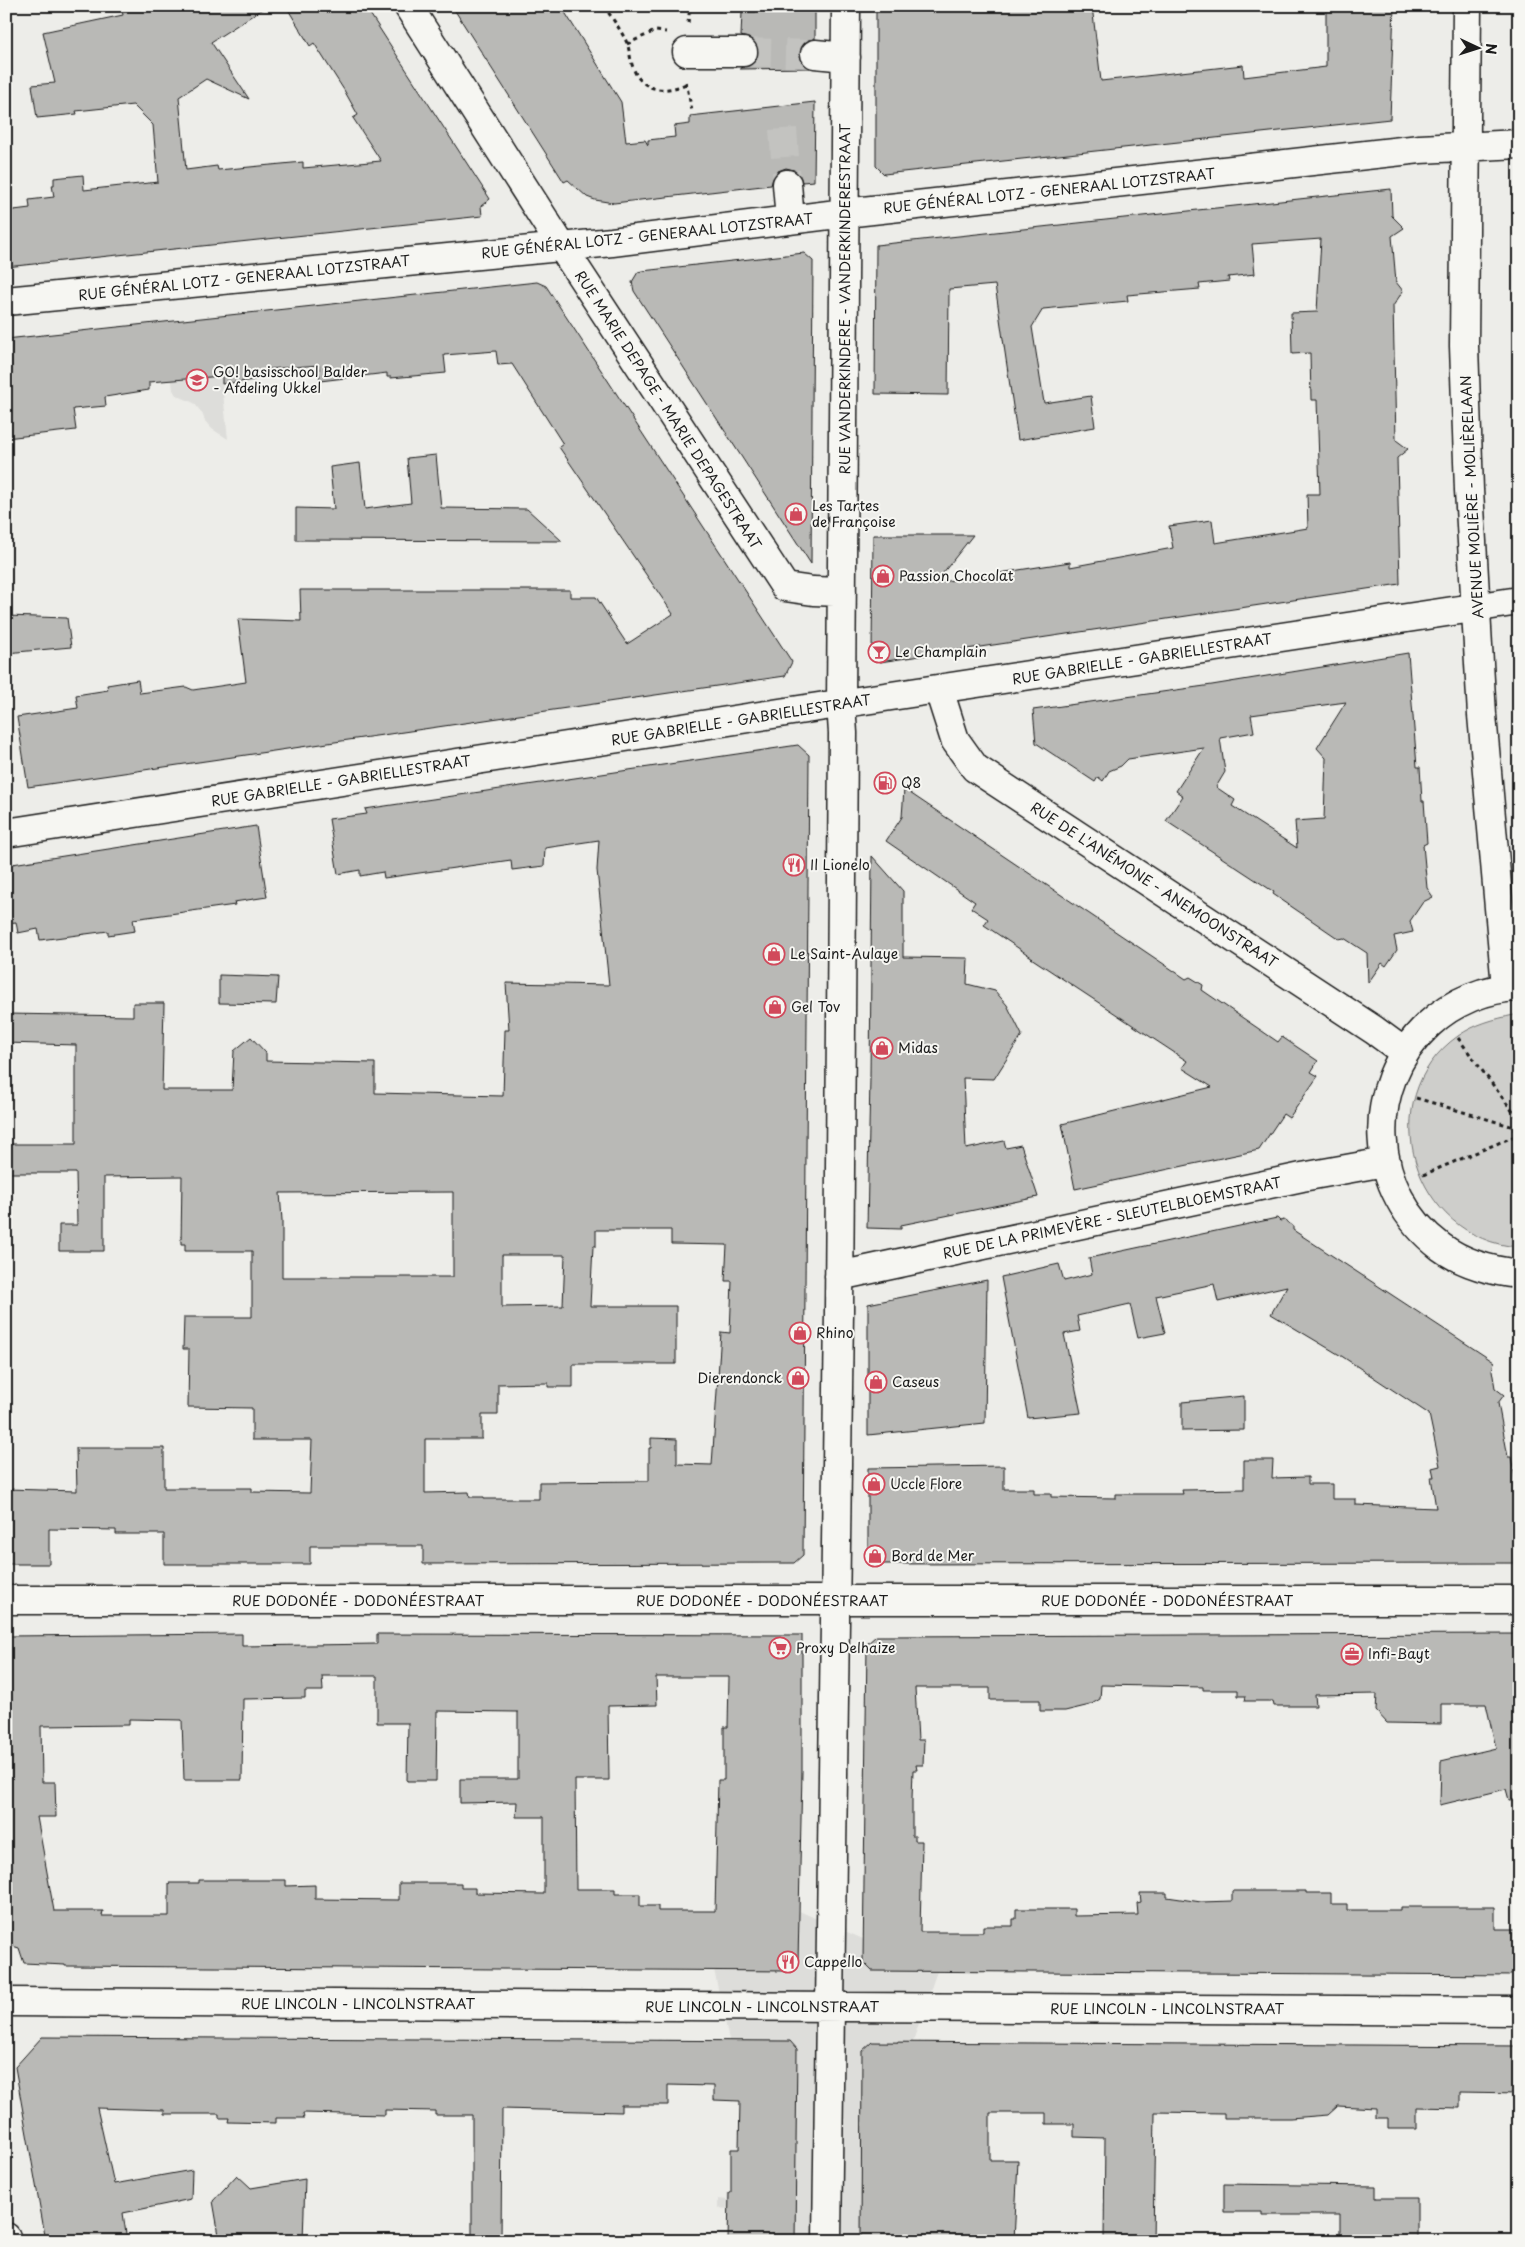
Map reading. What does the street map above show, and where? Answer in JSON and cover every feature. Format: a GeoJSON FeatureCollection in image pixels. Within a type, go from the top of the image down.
{"type":"FeatureCollection","features":[{"type":"Feature","properties":{"kind":"street","name":"RUE MARIE DEPAGE - MARIE DEPAGESTRAAT"},"geometry":{"type":"LineString","coordinates":[[408,6],[562,247],[785,587],[813,591],[842,592]]}},
{"type":"Feature","properties":{"kind":"street","name":"RUE VANDERKINDERE - VANDERKINDERESTRAAT"},"geometry":{"type":"LineString","coordinates":[[828,2241],[839,1276],[846,6]]}},
{"type":"Feature","properties":{"kind":"street","name":"AVENUE MOLIÈRE - MOLIÈRELAAN"},"geometry":{"type":"LineString","coordinates":[[1467,6],[1464,346],[1469,490],[1482,715],[1498,907],[1512,987]]}},
{"type":"Feature","properties":{"kind":"street"},"geometry":{"type":"LineString","coordinates":[[679,42],[743,52]]}},
{"type":"Feature","properties":{"kind":"street"},"geometry":{"type":"LineString","coordinates":[[815,54],[846,57]]}},
{"type":"Feature","properties":{"kind":"street","name":"RUE GÉNÉRAL LOTZ - GENERAAL LOTZSTRAAT"},"geometry":{"type":"LineString","coordinates":[[6,301],[562,247],[845,213],[1420,149],[1519,144]]}},
{"type":"Feature","properties":{"kind":"street"},"geometry":{"type":"LineString","coordinates":[[787,184],[790,220]]}},
{"type":"Feature","properties":{"kind":"street","name":"RUE GABRIELLE - GABRIELLESTRAAT"},"geometry":{"type":"LineString","coordinates":[[6,833],[1519,601]]}},
{"type":"Feature","properties":{"kind":"street","name":"RUE DE L'ANÉMONE - ANEMOONSTRAAT"},"geometry":{"type":"LineString","coordinates":[[939,690],[955,740],[975,768],[1374,1030],[1404,1052]]}},
{"type":"Feature","properties":{"kind":"street"},"geometry":{"type":"LineString","coordinates":[[1512,987],[1474,996],[1440,1014],[1420,1033],[1404,1052],[1393,1072],[1386,1094],[1382,1140],[1385,1162],[1391,1182],[1400,1201],[1412,1218],[1436,1243],[1459,1258],[1478,1266],[1498,1272],[1519,1274]]}},
{"type":"Feature","properties":{"kind":"street","name":"RUE DE LA PRIMEVÈRE - SLEUTELBLOEMSTRAAT"},"geometry":{"type":"LineString","coordinates":[[839,1276],[1293,1179],[1385,1162]]}},
{"type":"Feature","properties":{"kind":"street","name":"RUE DODONÉE - DODONÉESTRAAT"},"geometry":{"type":"LineString","coordinates":[[6,1600],[1519,1600]]}},
{"type":"Feature","properties":{"kind":"street","name":"RUE LINCOLN - LINCOLNSTRAAT"},"geometry":{"type":"LineString","coordinates":[[6,2002],[1519,2011]]}},
{"type":"Feature","properties":{"kind":"street"},"geometry":{"type":"LineString","coordinates":[[6,2237],[7,2241]]}},
{"type":"Feature","properties":{"kind":"path"},"geometry":{"type":"LineString","coordinates":[[604,6],[627,44],[634,70],[643,83],[660,90],[674,90],[686,84],[692,111]]}},
{"type":"Feature","properties":{"kind":"path"},"geometry":{"type":"LineString","coordinates":[[627,44],[655,32],[679,42]]}},
{"type":"Feature","properties":{"kind":"path"},"geometry":{"type":"LineString","coordinates":[[1456,1035],[1519,1120],[1514,1126],[1515,1136],[1519,1141]]}},
{"type":"Feature","properties":{"kind":"path"},"geometry":{"type":"LineString","coordinates":[[1415,1098],[1514,1126]]}},
{"type":"Feature","properties":{"kind":"path"},"geometry":{"type":"LineString","coordinates":[[1420,1176],[1515,1136]]}},
{"type":"Feature","properties":{"kind":"path"},"geometry":{"type":"LineString","coordinates":[[1516,1247],[1519,1220]]}},
{"type":"Feature","properties":{"kind":"shaded area","name":"GO! basisschool Balder - Afdeling Ukkel"},"geometry":{"type":"Polygon","coordinates":[[[215,316],[228,439],[212,429],[194,403],[176,395],[173,390],[165,322],[215,316]]]}},
{"type":"Feature","properties":{"kind":"shaded area"},"geometry":{"type":"Polygon","coordinates":[[[1519,1015],[1519,1247],[1482,1238],[1452,1220],[1430,1194],[1416,1162],[1411,1128],[1416,1094],[1431,1063],[1464,1032],[1499,1018],[1519,1015]]]}},
{"type":"Feature","properties":{"kind":"shaded area"},"geometry":{"type":"Polygon","coordinates":[[[715,1911],[799,1911],[863,1939],[937,1940],[937,1971],[913,2041],[914,2054],[985,2160],[1018,2160],[1014,2241],[728,2241],[729,2209],[718,2208],[718,2199],[727,2200],[727,2193],[748,2194],[731,2155],[731,2149],[739,2149],[739,2137],[750,2138],[714,1970],[715,1911]]]}},
{"type":"Feature","properties":{"kind":"building"},"geometry":{"type":"Polygon","coordinates":[[[121,6],[267,6],[211,42],[249,99],[206,79],[179,97],[186,170],[217,166],[218,170],[303,162],[303,168],[381,161],[353,118],[358,115],[344,90],[314,43],[310,46],[286,6],[365,6],[490,199],[481,206],[482,216],[6,267],[6,211],[30,208],[29,200],[54,197],[52,185],[54,185],[54,178],[83,175],[84,190],[158,182],[153,125],[133,105],[76,111],[77,114],[37,118],[32,85],[55,83],[43,32],[123,15],[121,6]]]}},
{"type":"Feature","properties":{"kind":"building"},"geometry":{"type":"Polygon","coordinates":[[[452,6],[561,6],[621,102],[626,142],[645,140],[648,145],[648,140],[675,137],[674,126],[690,124],[690,116],[815,102],[814,181],[802,182],[800,175],[794,170],[786,168],[778,171],[771,185],[614,203],[587,197],[568,180],[564,182],[452,6]]]}},
{"type":"Feature","properties":{"kind":"building"},"geometry":{"type":"Polygon","coordinates":[[[756,6],[815,6],[815,39],[808,40],[799,53],[801,61],[810,68],[740,69],[751,65],[757,59],[759,52],[757,45],[751,39],[741,36],[742,12],[756,12],[756,6]]]}},
{"type":"Feature","properties":{"kind":"building"},"geometry":{"type":"Polygon","coordinates":[[[876,6],[1092,6],[1101,81],[1243,65],[1244,77],[1326,67],[1326,6],[1394,6],[1390,119],[884,174],[876,166],[876,6]]]}},
{"type":"Feature","properties":{"kind":"building"},"geometry":{"type":"Polygon","coordinates":[[[1391,189],[1392,216],[1404,228],[1392,236],[1396,282],[1403,291],[1393,306],[1396,440],[1408,449],[1397,458],[1400,584],[880,662],[872,654],[873,535],[973,535],[935,583],[1070,562],[1070,567],[1173,548],[1169,526],[1212,520],[1215,543],[1308,528],[1307,494],[1320,494],[1317,400],[1311,400],[1310,353],[1292,354],[1291,313],[1317,312],[1321,239],[1252,244],[1255,274],[1228,277],[1229,281],[1199,284],[1200,289],[1127,295],[1128,301],[1043,309],[1032,327],[1044,403],[1091,396],[1095,427],[1018,440],[995,285],[949,289],[948,395],[875,394],[876,245],[1391,189]]]}},
{"type":"Feature","properties":{"kind":"building"},"geometry":{"type":"Polygon","coordinates":[[[804,253],[813,261],[811,564],[634,291],[632,282],[638,272],[642,271],[804,253]]]}},
{"type":"Feature","properties":{"kind":"building"},"geometry":{"type":"Polygon","coordinates":[[[537,282],[546,286],[792,662],[785,676],[28,787],[17,717],[78,708],[76,695],[108,690],[107,685],[138,680],[140,693],[186,687],[193,690],[246,682],[238,619],[301,621],[300,590],[570,590],[570,597],[596,597],[627,644],[673,614],[559,447],[563,444],[512,364],[498,365],[496,351],[444,355],[446,373],[391,378],[387,377],[387,373],[320,381],[319,365],[269,369],[269,373],[255,374],[255,380],[222,384],[222,376],[149,382],[149,390],[105,397],[106,406],[73,409],[76,430],[6,438],[6,339],[537,282]]]}},
{"type":"Feature","properties":{"kind":"building"},"geometry":{"type":"Polygon","coordinates":[[[436,455],[441,508],[527,509],[562,541],[296,540],[296,508],[334,509],[330,467],[360,463],[365,509],[411,503],[407,458],[436,455]]]}},
{"type":"Feature","properties":{"kind":"building"},"geometry":{"type":"Polygon","coordinates":[[[6,616],[67,618],[71,647],[6,653],[6,616]]]}},
{"type":"Feature","properties":{"kind":"building"},"geometry":{"type":"Polygon","coordinates":[[[1408,653],[1417,767],[1420,767],[1422,801],[1424,801],[1427,843],[1423,845],[1427,888],[1433,897],[1423,902],[1410,921],[1413,932],[1394,936],[1397,950],[1386,966],[1382,963],[1368,983],[1367,953],[1344,938],[1339,939],[1273,894],[1274,892],[1166,821],[1183,796],[1176,791],[1204,748],[1128,759],[1121,766],[1109,771],[1103,781],[1098,777],[1095,782],[1036,743],[1033,710],[1212,685],[1408,653]],[[1346,702],[1251,715],[1254,732],[1220,738],[1225,772],[1216,787],[1235,800],[1232,806],[1297,848],[1295,821],[1324,819],[1326,758],[1317,748],[1346,702]]]}},
{"type":"Feature","properties":{"kind":"building"},"geometry":{"type":"Polygon","coordinates":[[[798,745],[809,755],[803,1555],[794,1563],[423,1564],[423,1546],[310,1546],[310,1564],[164,1564],[164,1534],[116,1534],[116,1530],[49,1529],[49,1564],[6,1564],[6,1489],[77,1491],[76,1448],[164,1448],[164,1488],[252,1488],[252,1492],[310,1493],[312,1440],[252,1440],[252,1408],[188,1407],[189,1349],[183,1349],[184,1317],[252,1317],[252,1251],[185,1251],[185,1244],[181,1244],[182,1176],[104,1177],[104,1251],[59,1251],[59,1225],[77,1225],[76,1173],[6,1173],[6,1144],[76,1144],[76,1045],[6,1043],[6,1014],[133,1016],[133,1003],[164,1003],[162,1090],[232,1090],[234,1051],[251,1037],[266,1053],[266,1061],[375,1063],[375,1093],[503,1096],[505,1030],[509,1030],[506,983],[609,985],[597,870],[599,840],[545,848],[544,866],[512,870],[511,860],[384,878],[383,872],[360,876],[360,870],[338,874],[329,819],[367,814],[365,809],[798,745]],[[453,1192],[280,1193],[282,1277],[453,1277],[453,1192]],[[596,1230],[596,1246],[593,1246],[590,1306],[676,1306],[676,1364],[573,1364],[573,1387],[548,1387],[548,1383],[498,1384],[498,1415],[482,1415],[482,1439],[425,1439],[425,1493],[469,1492],[470,1497],[484,1497],[484,1499],[539,1499],[539,1482],[649,1481],[649,1448],[651,1448],[651,1438],[677,1439],[677,1464],[712,1465],[721,1332],[730,1333],[732,1281],[725,1281],[727,1245],[671,1244],[671,1230],[596,1230]],[[502,1255],[502,1307],[563,1306],[565,1255],[502,1255]]]}},
{"type":"Feature","properties":{"kind":"building"},"geometry":{"type":"Polygon","coordinates":[[[904,789],[1186,979],[1190,977],[1203,985],[1202,990],[1278,1042],[1282,1037],[1318,1061],[1311,1072],[1318,1076],[1289,1118],[1283,1114],[1259,1150],[1075,1189],[1062,1124],[1212,1087],[1182,1068],[1187,1061],[984,925],[988,919],[971,908],[975,902],[886,841],[902,817],[904,789]]]}},
{"type":"Feature","properties":{"kind":"building"},"geometry":{"type":"Polygon","coordinates":[[[256,826],[267,897],[234,902],[235,905],[133,919],[135,931],[108,935],[108,931],[40,940],[38,929],[18,933],[16,922],[6,923],[6,865],[256,826]]]}},
{"type":"Feature","properties":{"kind":"building"},"geometry":{"type":"Polygon","coordinates":[[[872,856],[903,891],[903,957],[968,958],[967,984],[995,991],[1007,1005],[1022,1035],[994,1079],[963,1078],[966,1149],[1004,1141],[1006,1148],[1021,1145],[1038,1197],[901,1225],[901,1229],[867,1228],[872,856]]]}},
{"type":"Feature","properties":{"kind":"building"},"geometry":{"type":"Polygon","coordinates":[[[219,975],[278,977],[276,1004],[219,1003],[219,975]]]}},
{"type":"Feature","properties":{"kind":"building"},"geometry":{"type":"Polygon","coordinates":[[[1277,1218],[1280,1221],[1284,1220],[1293,1226],[1293,1230],[1494,1362],[1492,1370],[1495,1388],[1504,1395],[1498,1403],[1508,1457],[1511,1457],[1515,1478],[1519,1517],[1519,1563],[868,1564],[868,1468],[1004,1466],[1004,1489],[1034,1489],[1034,1494],[1051,1494],[1051,1497],[1116,1498],[1116,1494],[1183,1494],[1182,1490],[1244,1489],[1244,1460],[1273,1460],[1272,1478],[1308,1477],[1308,1484],[1332,1484],[1332,1499],[1356,1499],[1356,1505],[1436,1508],[1431,1477],[1434,1477],[1432,1468],[1440,1466],[1429,1414],[1343,1357],[1271,1314],[1287,1286],[1218,1302],[1214,1284],[1156,1296],[1165,1333],[1138,1338],[1130,1304],[1077,1316],[1080,1331],[1064,1334],[1081,1413],[1028,1418],[1001,1277],[1059,1264],[1064,1281],[1092,1274],[1089,1258],[1277,1218]]]}},
{"type":"Feature","properties":{"kind":"building"},"geometry":{"type":"Polygon","coordinates":[[[987,1280],[985,1423],[868,1435],[868,1304],[987,1280]]]}},
{"type":"Feature","properties":{"kind":"building"},"geometry":{"type":"Polygon","coordinates":[[[1244,1396],[1244,1430],[1182,1431],[1182,1402],[1244,1396]]]}},
{"type":"Feature","properties":{"kind":"building"},"geometry":{"type":"Polygon","coordinates":[[[242,1634],[242,1646],[377,1644],[377,1634],[802,1635],[802,1771],[798,1962],[790,1971],[65,1966],[24,1963],[19,1948],[6,1944],[6,1636],[242,1634]],[[322,1676],[323,1691],[305,1691],[305,1698],[243,1699],[242,1780],[184,1780],[182,1720],[129,1719],[129,1725],[41,1726],[42,1782],[55,1782],[56,1817],[37,1817],[54,1911],[103,1911],[102,1916],[169,1916],[169,1883],[199,1883],[199,1880],[286,1880],[286,1886],[315,1885],[315,1899],[399,1900],[399,1883],[461,1883],[461,1888],[475,1888],[475,1893],[544,1894],[544,1817],[516,1817],[517,1802],[460,1803],[460,1779],[518,1779],[518,1712],[437,1711],[436,1781],[407,1781],[408,1723],[377,1723],[377,1676],[322,1676]],[[656,1677],[657,1705],[608,1706],[609,1780],[575,1780],[576,1889],[615,1889],[615,1894],[640,1894],[640,1906],[658,1906],[658,1911],[715,1911],[718,1780],[724,1780],[724,1727],[728,1727],[729,1677],[656,1677]]]}},
{"type":"Feature","properties":{"kind":"building"},"geometry":{"type":"Polygon","coordinates":[[[1519,1634],[1519,1799],[1509,1800],[1506,1789],[1440,1805],[1441,1761],[1496,1748],[1486,1704],[1441,1704],[1441,1724],[1387,1723],[1376,1711],[1377,1694],[1315,1695],[1316,1706],[1274,1706],[1273,1701],[1245,1701],[1246,1696],[1238,1696],[1238,1690],[1203,1690],[1203,1687],[1101,1685],[1100,1699],[1090,1705],[1065,1711],[1040,1711],[1040,1700],[990,1700],[990,1688],[915,1688],[918,1740],[924,1740],[923,1765],[916,1765],[917,1770],[913,1770],[912,1836],[915,1836],[915,1841],[922,1841],[920,1932],[983,1932],[983,1926],[1013,1926],[1013,1919],[1016,1919],[1016,1909],[1074,1909],[1074,1916],[1138,1915],[1137,1903],[1141,1902],[1140,1893],[1167,1893],[1167,1897],[1201,1902],[1232,1901],[1232,1891],[1306,1891],[1306,1893],[1331,1893],[1331,1904],[1347,1904],[1347,1910],[1401,1910],[1401,1907],[1495,1907],[1495,1929],[1518,1929],[1519,1975],[872,1971],[863,1962],[867,1644],[876,1636],[1519,1634]]]}},
{"type":"Feature","properties":{"kind":"building"},"geometry":{"type":"Polygon","coordinates":[[[42,2037],[790,2041],[797,2049],[795,2241],[728,2241],[731,2149],[739,2149],[740,2101],[714,2100],[714,2086],[668,2085],[668,2105],[621,2105],[621,2112],[502,2109],[501,2241],[472,2241],[472,2115],[435,2115],[435,2111],[385,2110],[385,2115],[303,2113],[304,2118],[276,2118],[276,2123],[228,2122],[229,2118],[219,2118],[219,2114],[164,2114],[164,2110],[97,2108],[114,2184],[192,2170],[191,2199],[123,2213],[127,2241],[46,2241],[15,2067],[42,2037]]]}},
{"type":"Feature","properties":{"kind":"building"},"geometry":{"type":"Polygon","coordinates":[[[872,2042],[1519,2046],[1519,2093],[1460,2092],[1460,2108],[1417,2107],[1417,2129],[1388,2129],[1388,2118],[1376,2118],[1376,2108],[1338,2106],[1328,2115],[1290,2118],[1224,2118],[1224,2113],[1155,2112],[1153,2241],[1104,2241],[1105,2138],[1074,2137],[1074,2124],[1046,2124],[1046,2113],[990,2113],[990,2160],[1018,2160],[1014,2241],[861,2241],[862,2051],[872,2042]]]}},
{"type":"Feature","properties":{"kind":"building"},"geometry":{"type":"Polygon","coordinates":[[[237,2175],[251,2188],[305,2179],[303,2241],[220,2241],[213,2201],[237,2175]]]}},
{"type":"Feature","properties":{"kind":"building"},"geometry":{"type":"Polygon","coordinates":[[[1224,2184],[1376,2186],[1376,2198],[1417,2198],[1417,2241],[1340,2241],[1340,2215],[1262,2215],[1262,2212],[1224,2212],[1224,2184]]]}},
{"type":"Feature","properties":{"kind":"tunnel"},"geometry":{"type":"LineString","coordinates":[[743,52],[815,54]]}},
{"type":"Feature","properties":{"kind":"tunnel"},"geometry":{"type":"LineString","coordinates":[[783,129],[787,184]]}},
{"type":"Feature","properties":{"kind":"place","name":"GO! basisschool Balder - Afdeling Ukkel"},"geometry":{"type":"Point","coordinates":[197,380]}},
{"type":"Feature","properties":{"kind":"place","name":"Les Tartes de Françoise"},"geometry":{"type":"Point","coordinates":[796,514]}},
{"type":"Feature","properties":{"kind":"place","name":"Passion Chocolat"},"geometry":{"type":"Point","coordinates":[883,576]}},
{"type":"Feature","properties":{"kind":"place","name":"Le Champlain"},"geometry":{"type":"Point","coordinates":[879,652]}},
{"type":"Feature","properties":{"kind":"place","name":"Q8"},"geometry":{"type":"Point","coordinates":[885,783]}},
{"type":"Feature","properties":{"kind":"place","name":"Il Lionelo"},"geometry":{"type":"Point","coordinates":[794,865]}},
{"type":"Feature","properties":{"kind":"place","name":"Le Saint-Aulaye"},"geometry":{"type":"Point","coordinates":[774,954]}},
{"type":"Feature","properties":{"kind":"place","name":"Gel Tov"},"geometry":{"type":"Point","coordinates":[775,1007]}},
{"type":"Feature","properties":{"kind":"place","name":"Midas"},"geometry":{"type":"Point","coordinates":[882,1048]}},
{"type":"Feature","properties":{"kind":"place","name":"Rhino"},"geometry":{"type":"Point","coordinates":[800,1333]}},
{"type":"Feature","properties":{"kind":"place","name":"Dierendonck"},"geometry":{"type":"Point","coordinates":[798,1378]}},
{"type":"Feature","properties":{"kind":"place","name":"Caseus"},"geometry":{"type":"Point","coordinates":[876,1382]}},
{"type":"Feature","properties":{"kind":"place","name":"Uccle Flore"},"geometry":{"type":"Point","coordinates":[874,1484]}},
{"type":"Feature","properties":{"kind":"place","name":"Bord de Mer"},"geometry":{"type":"Point","coordinates":[875,1556]}},
{"type":"Feature","properties":{"kind":"place","name":"Proxy Delhaize"},"geometry":{"type":"Point","coordinates":[780,1648]}},
{"type":"Feature","properties":{"kind":"place","name":"Infi-Bayt"},"geometry":{"type":"Point","coordinates":[1352,1654]}},
{"type":"Feature","properties":{"kind":"place","name":"Cappello"},"geometry":{"type":"Point","coordinates":[788,1962]}}]}
